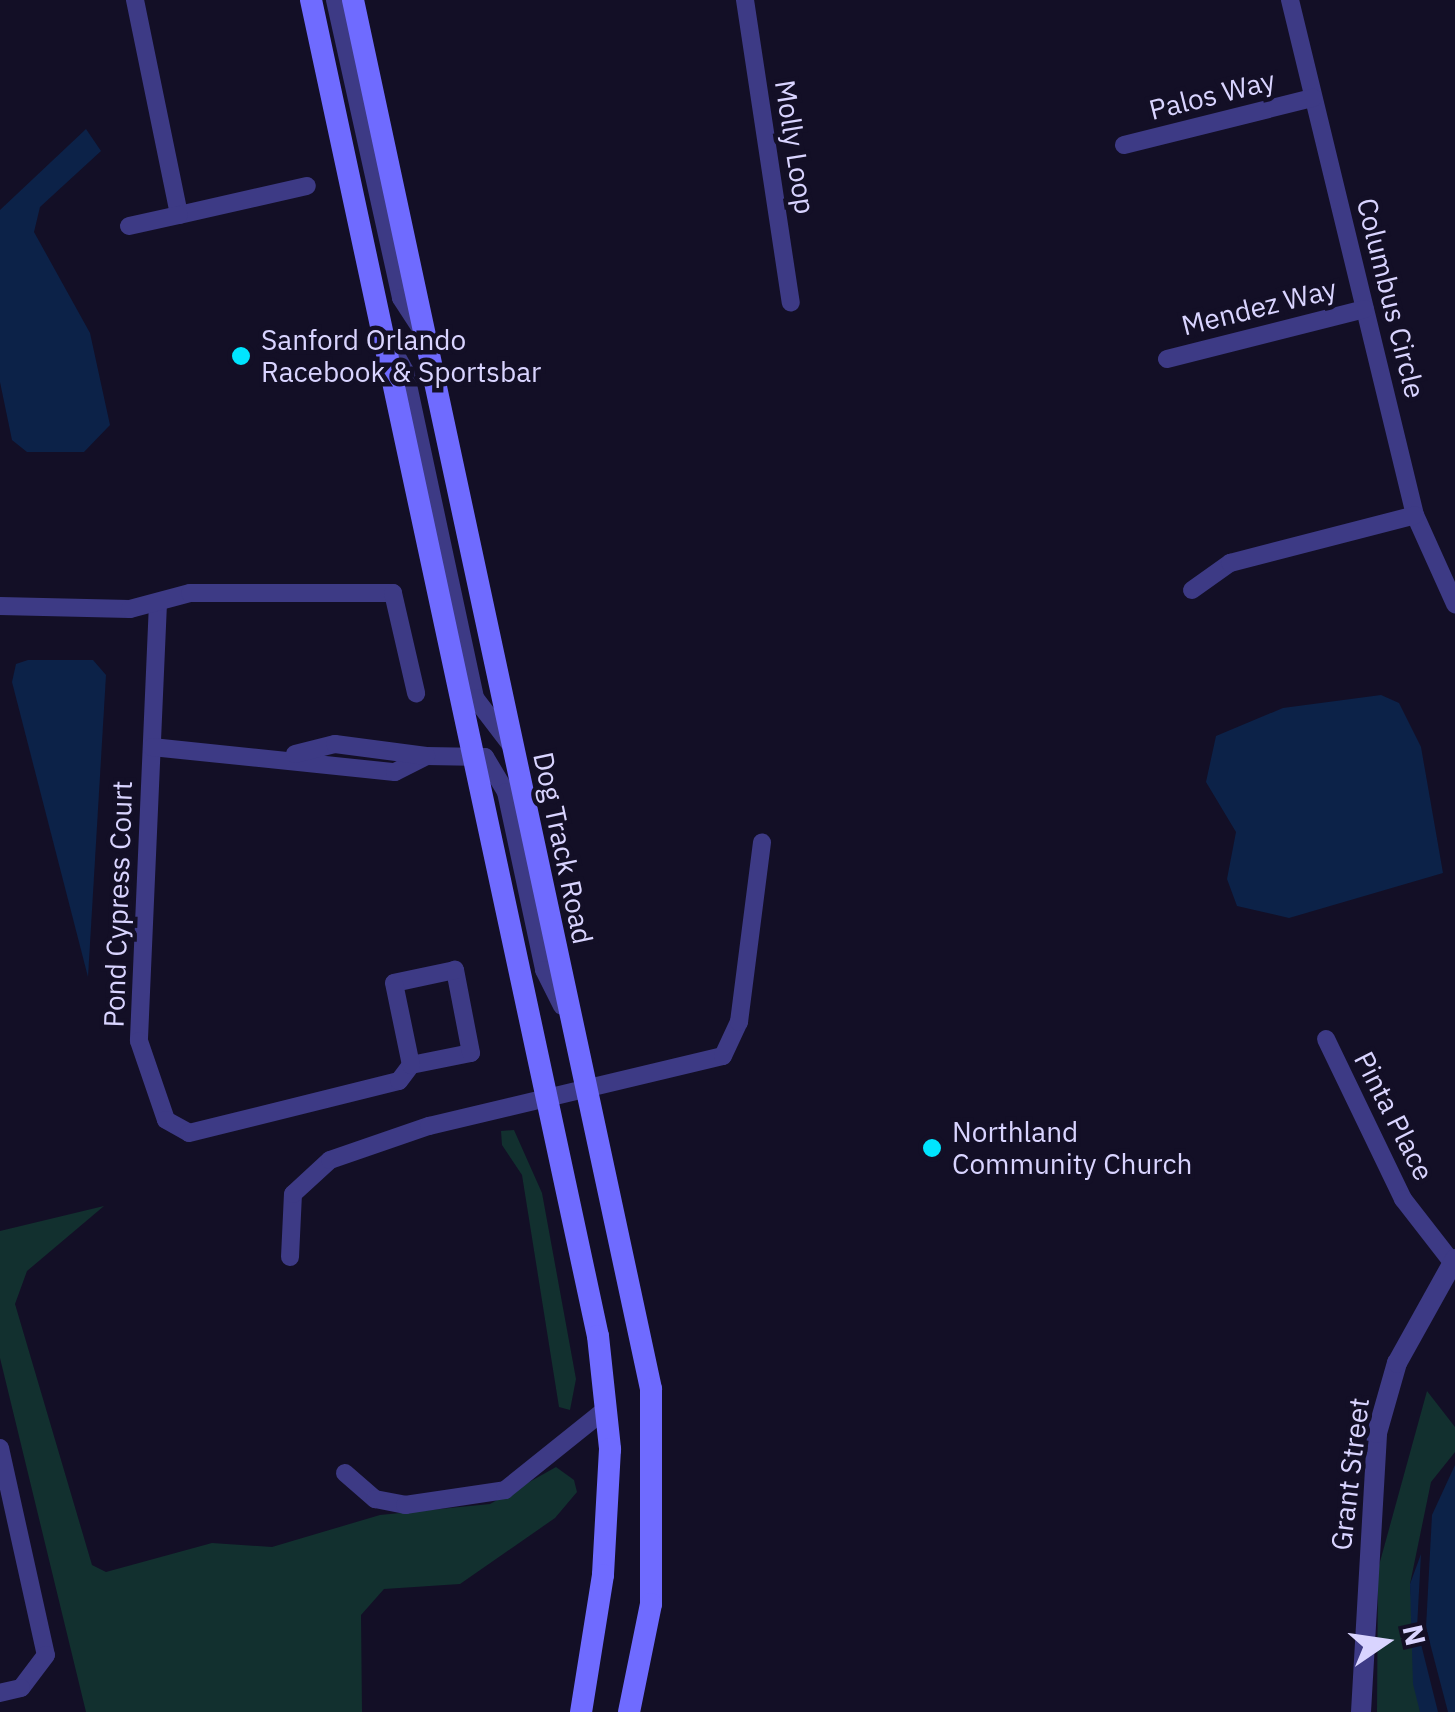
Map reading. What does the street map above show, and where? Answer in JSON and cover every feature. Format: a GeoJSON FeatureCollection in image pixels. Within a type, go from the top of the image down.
{"type":"FeatureCollection","features":[{"type":"Feature","properties":{"kind":"main road"},"geometry":{"type":"LineString","coordinates":[[311,0],[549,1099],[606,1409],[605,1561],[581,1712]]}},
{"type":"Feature","properties":{"kind":"main road","name":"Dog Track Road"},"geometry":{"type":"LineString","coordinates":[[352,0],[651,1389],[652,1604],[629,1712]]}},
{"type":"Feature","properties":{"kind":"street"},"geometry":{"type":"LineString","coordinates":[[135,0],[179,215]]}},
{"type":"Feature","properties":{"kind":"street"},"geometry":{"type":"LineString","coordinates":[[335,0],[402,298],[422,330]]}},
{"type":"Feature","properties":{"kind":"street","name":"Molly Loop"},"geometry":{"type":"LineString","coordinates":[[745,0],[792,303]]}},
{"type":"Feature","properties":{"kind":"street","name":"Columbus Circle"},"geometry":{"type":"LineString","coordinates":[[1290,0],[1416,516],[1455,604]]}},
{"type":"Feature","properties":{"kind":"street","name":"Palos Way"},"geometry":{"type":"LineString","coordinates":[[1124,146],[1313,98]]}},
{"type":"Feature","properties":{"kind":"street"},"geometry":{"type":"LineString","coordinates":[[129,226],[307,186]]}},
{"type":"Feature","properties":{"kind":"street","name":"Mendez Way"},"geometry":{"type":"LineString","coordinates":[[1167,359],[1365,309]]}},
{"type":"Feature","properties":{"kind":"street"},"geometry":{"type":"LineString","coordinates":[[382,328],[405,371],[475,698],[510,744]]}},
{"type":"Feature","properties":{"kind":"street"},"geometry":{"type":"LineString","coordinates":[[1192,590],[1230,564],[1416,516]]}},
{"type":"Feature","properties":{"kind":"street"},"geometry":{"type":"LineString","coordinates":[[0,606],[158,603],[190,593],[393,593],[416,693]]}},
{"type":"Feature","properties":{"kind":"street","name":"Pond Cypress Court"},"geometry":{"type":"LineString","coordinates":[[158,603],[138,1040],[166,1120],[189,1132],[398,1081],[411,1066],[472,1053],[456,970],[394,984],[411,1066]]}},
{"type":"Feature","properties":{"kind":"street"},"geometry":{"type":"LineString","coordinates":[[152,747],[294,754],[354,745],[426,756],[473,752],[501,778],[544,970],[570,1020]]}},
{"type":"Feature","properties":{"kind":"street"},"geometry":{"type":"LineString","coordinates":[[353,770],[354,745]]}},
{"type":"Feature","properties":{"kind":"street"},"geometry":{"type":"LineString","coordinates":[[294,754],[353,770],[395,772],[426,756]]}},
{"type":"Feature","properties":{"kind":"street"},"geometry":{"type":"LineString","coordinates":[[290,1257],[293,1194],[315,1168],[428,1126],[710,1063],[728,1049],[762,842]]}},
{"type":"Feature","properties":{"kind":"street","name":"Pinta Place"},"geometry":{"type":"LineString","coordinates":[[1326,1039],[1403,1199],[1454,1261]]}},
{"type":"Feature","properties":{"kind":"street","name":"Grant Street"},"geometry":{"type":"LineString","coordinates":[[1362,1712],[1377,1433],[1398,1363],[1454,1261]]}},
{"type":"Feature","properties":{"kind":"street"},"geometry":{"type":"LineString","coordinates":[[345,1473],[375,1498],[404,1504],[505,1490],[606,1409]]}},
{"type":"Feature","properties":{"kind":"street"},"geometry":{"type":"LineString","coordinates":[[0,1448],[44,1629],[38,1673],[0,1692]]}},
{"type":"Feature","properties":{"kind":"green space"},"geometry":{"type":"Polygon","coordinates":[[[514,1130],[542,1193],[576,1379],[570,1410],[559,1407],[522,1175],[502,1145],[501,1131],[514,1130]]]}},
{"type":"Feature","properties":{"kind":"green space"},"geometry":{"type":"Polygon","coordinates":[[[104,1206],[27,1271],[15,1304],[92,1565],[106,1572],[212,1543],[272,1547],[380,1515],[490,1504],[556,1467],[574,1480],[577,1492],[555,1518],[460,1584],[384,1589],[361,1615],[362,1712],[86,1712],[0,1358],[0,1231],[104,1206]]]}},
{"type":"Feature","properties":{"kind":"green space"},"geometry":{"type":"Polygon","coordinates":[[[1427,1391],[1455,1427],[1455,1452],[1431,1482],[1410,1584],[1420,1712],[1377,1712],[1378,1569],[1427,1391]]]}},
{"type":"Feature","properties":{"kind":"water"},"geometry":{"type":"Polygon","coordinates":[[[86,129],[101,151],[40,207],[34,232],[90,333],[110,425],[84,452],[27,452],[12,440],[0,382],[0,210],[86,129]]]}},
{"type":"Feature","properties":{"kind":"water"},"geometry":{"type":"Polygon","coordinates":[[[28,660],[93,660],[106,675],[88,977],[12,682],[16,664],[28,660]]]}},
{"type":"Feature","properties":{"kind":"water"},"geometry":{"type":"Polygon","coordinates":[[[1381,695],[1399,703],[1421,747],[1443,873],[1289,918],[1237,906],[1227,879],[1236,832],[1206,782],[1216,736],[1283,708],[1381,695]]]}},
{"type":"Feature","properties":{"kind":"water"},"geometry":{"type":"Polygon","coordinates":[[[1455,1465],[1455,1712],[1448,1712],[1426,1628],[1432,1515],[1455,1465]]]}},
{"type":"Feature","properties":{"kind":"water"},"geometry":{"type":"Polygon","coordinates":[[[1421,1554],[1417,1628],[1438,1712],[1420,1712],[1413,1684],[1410,1584],[1421,1554]]]}},
{"type":"Feature","properties":{"kind":"place","name":"Sanford Orlando Racebook & Sportsbar"},"geometry":{"type":"Point","coordinates":[241,356]}},
{"type":"Feature","properties":{"kind":"place","name":"Northland Community Church"},"geometry":{"type":"Point","coordinates":[932,1148]}}]}
